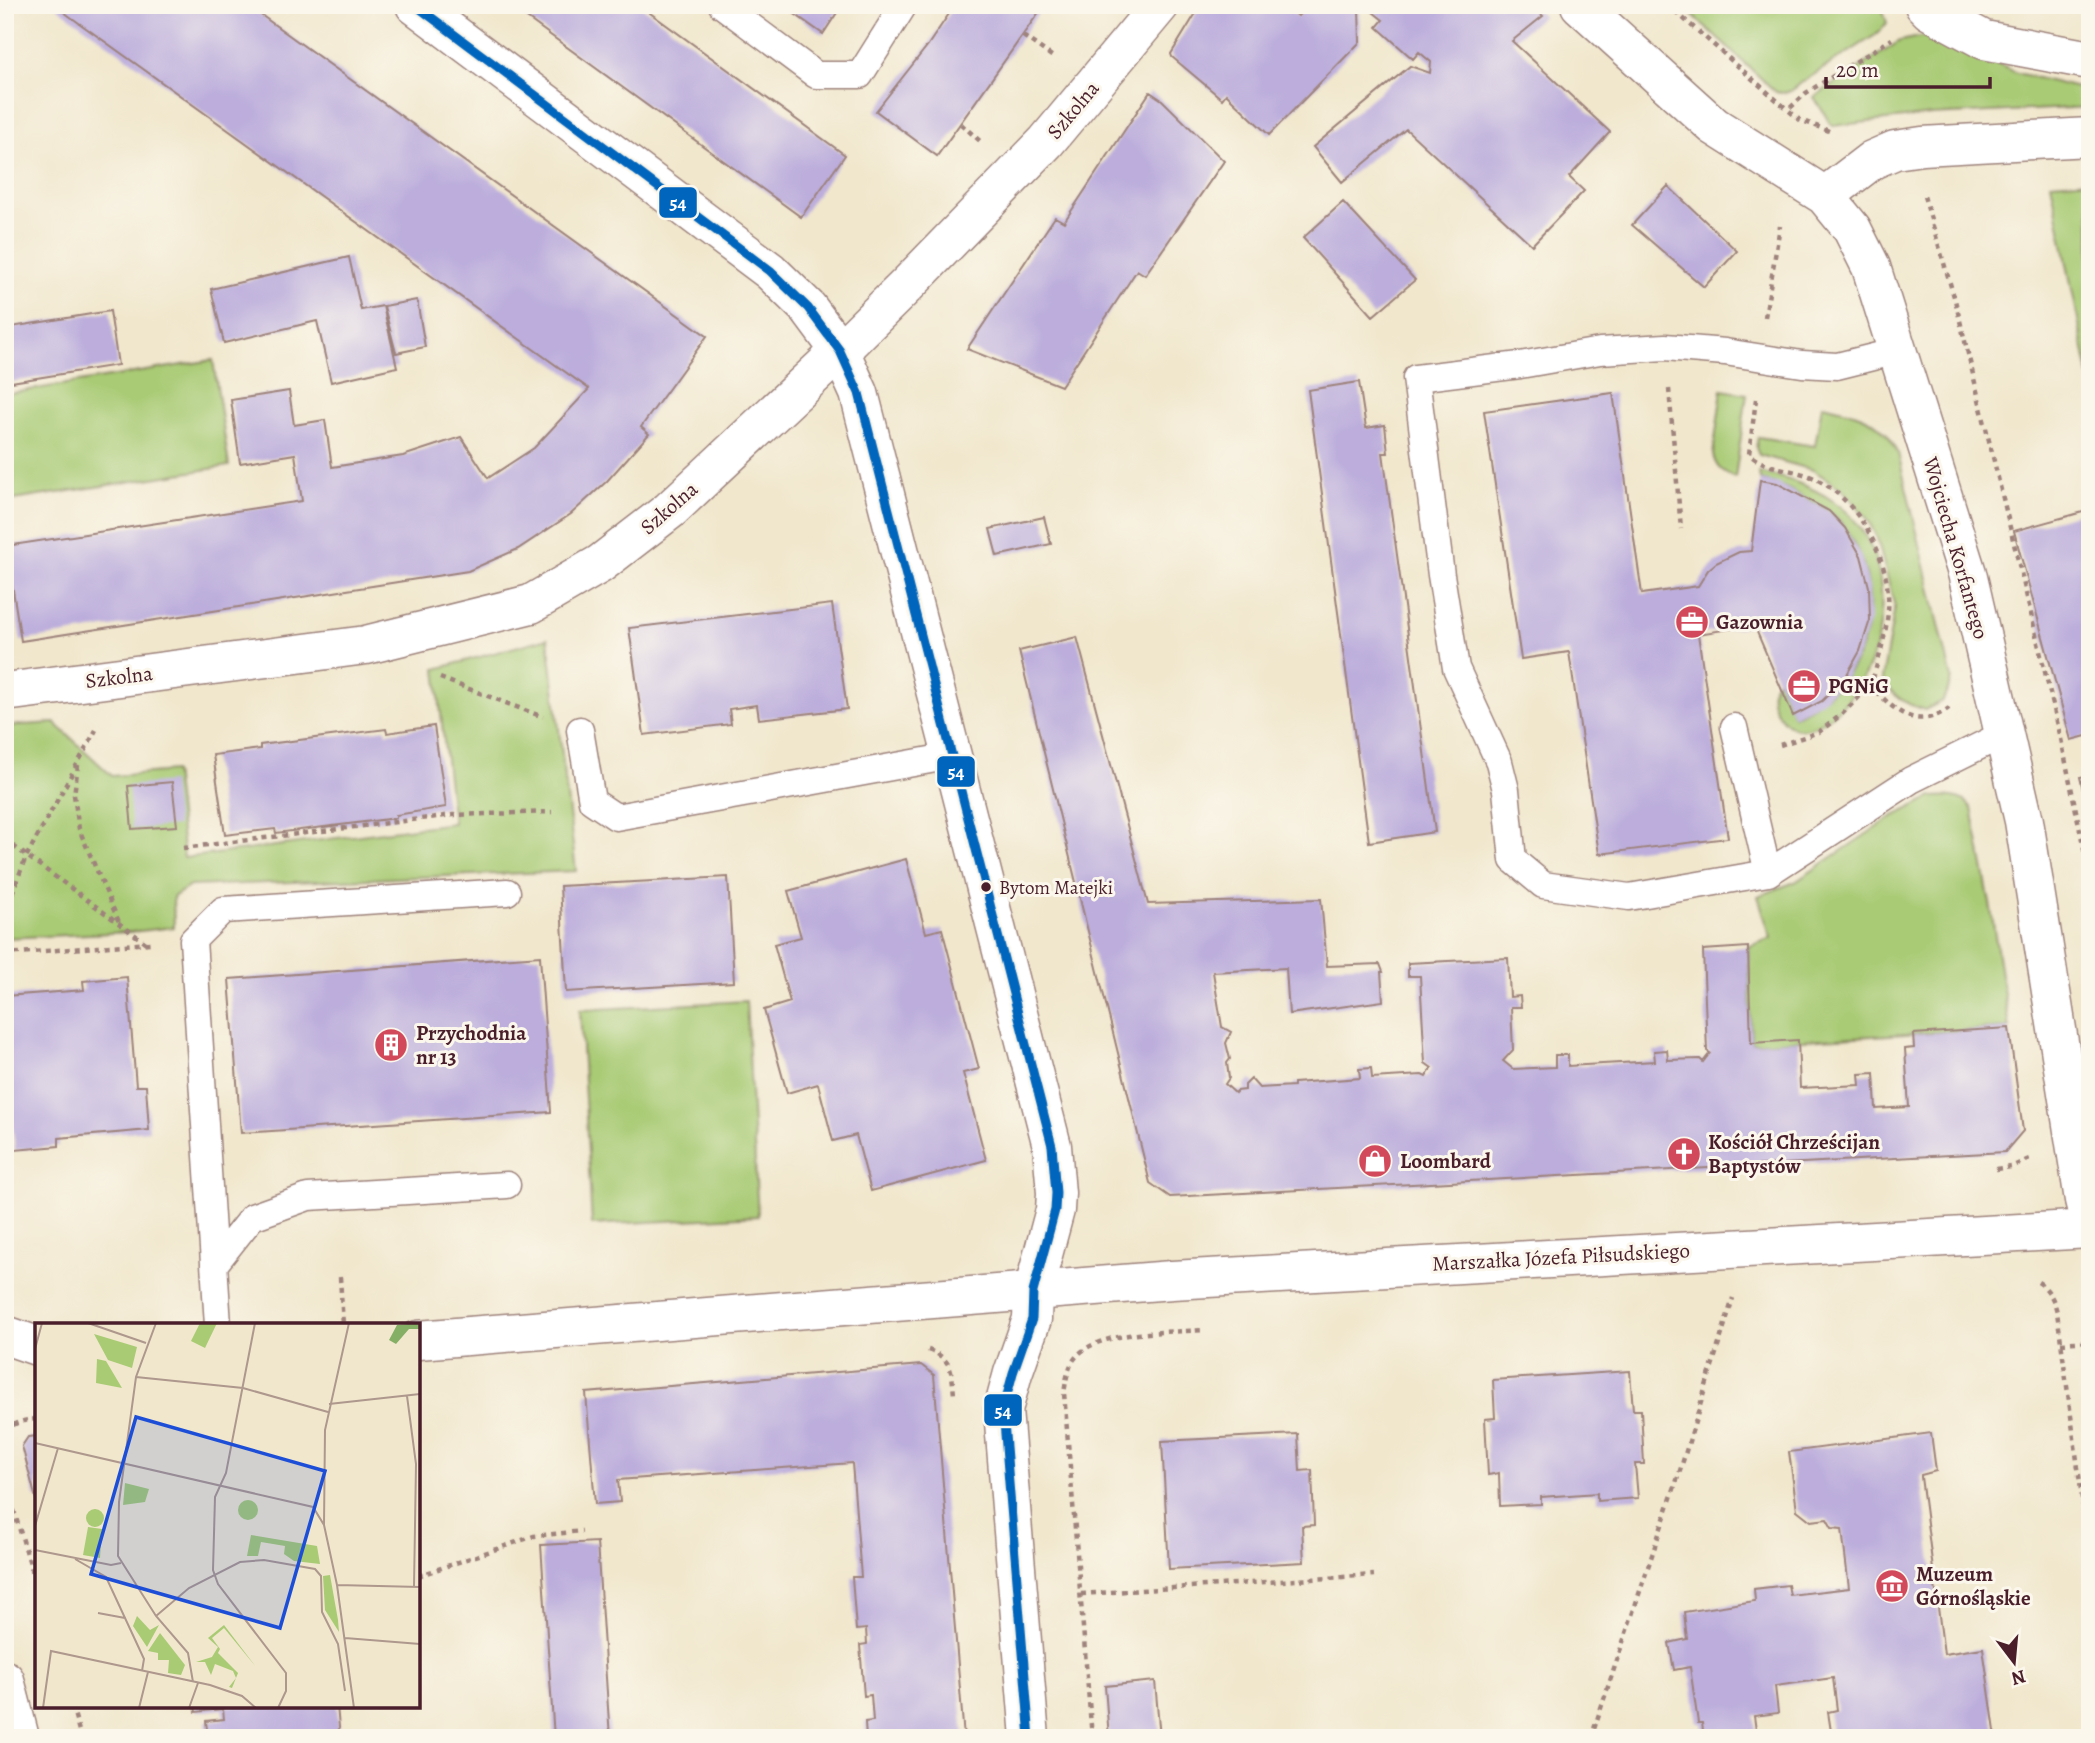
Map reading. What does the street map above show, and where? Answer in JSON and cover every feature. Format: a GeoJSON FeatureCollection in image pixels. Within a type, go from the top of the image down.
{"type":"FeatureCollection","features":[{"type":"Feature","properties":{"kind":"street"},"geometry":{"type":"LineString","coordinates":[[415,5],[770,271],[808,309],[840,351],[859,393],[1052,1146],[1055,1210],[1033,1292],[1032,1320],[1003,1410],[1030,1738]]}},
{"type":"Feature","properties":{"kind":"street","name":"Szkolna"},"geometry":{"type":"LineString","coordinates":[[5,692],[366,645],[531,604],[600,564],[670,510],[840,351],[1046,142],[1160,5]]}},
{"type":"Feature","properties":{"kind":"street","name":"Wojciecha Korfantego"},"geometry":{"type":"LineString","coordinates":[[1580,5],[1714,127],[1825,196],[1852,229],[1871,267],[1967,573],[2024,821],[2090,1226]]}},
{"type":"Feature","properties":{"kind":"street"},"geometry":{"type":"LineString","coordinates":[[1924,5],[1930,11],[1984,40],[2090,60]]}},
{"type":"Feature","properties":{"kind":"street"},"geometry":{"type":"LineString","coordinates":[[1825,196],[1872,160],[1895,150],[1922,146],[2090,137]]}},
{"type":"Feature","properties":{"kind":"street","name":"Marszałka Józefa Piłsudskiego"},"geometry":{"type":"LineString","coordinates":[[420,1340],[1332,1270],[2090,1226]]}},
{"type":"Feature","properties":{"kind":"street"},"geometry":{"type":"LineString","coordinates":[[5,1335],[35,1345]]}},
{"type":"Feature","properties":{"kind":"street"},"geometry":{"type":"LineString","coordinates":[[5,1680],[20,1738]]}},
{"type":"Feature","properties":{"kind":"lane"},"geometry":{"type":"LineString","coordinates":[[722,5],[816,75],[860,75],[904,5]]}},
{"type":"Feature","properties":{"kind":"lane"},"geometry":{"type":"LineString","coordinates":[[1897,351],[1837,366],[1665,346],[1600,351],[1520,365],[1416,378],[1441,575],[1456,668],[1499,762],[1506,790],[1513,860],[1543,885],[1629,897],[1768,873],[1911,780],[2004,734]]}},
{"type":"Feature","properties":{"kind":"lane"},"geometry":{"type":"LineString","coordinates":[[1734,727],[1768,873]]}},
{"type":"Feature","properties":{"kind":"lane"},"geometry":{"type":"LineString","coordinates":[[580,730],[592,801],[616,817],[952,756]]}},
{"type":"Feature","properties":{"kind":"lane"},"geometry":{"type":"LineString","coordinates":[[218,1323],[193,940],[223,910],[507,891]]}},
{"type":"Feature","properties":{"kind":"lane"},"geometry":{"type":"LineString","coordinates":[[214,1265],[252,1217],[308,1197],[507,1185]]}},
{"type":"Feature","properties":{"kind":"path"},"geometry":{"type":"LineString","coordinates":[[1668,5],[1788,110]]}},
{"type":"Feature","properties":{"kind":"path"},"geometry":{"type":"LineString","coordinates":[[1023,36],[1063,64]]}},
{"type":"Feature","properties":{"kind":"path"},"geometry":{"type":"LineString","coordinates":[[1806,93],[1891,40]]}},
{"type":"Feature","properties":{"kind":"path"},"geometry":{"type":"LineString","coordinates":[[961,124],[986,146]]}},
{"type":"Feature","properties":{"kind":"path"},"geometry":{"type":"LineString","coordinates":[[1923,186],[1923,194],[1955,300],[2060,734],[2090,878]]}},
{"type":"Feature","properties":{"kind":"path"},"geometry":{"type":"LineString","coordinates":[[1765,317],[1781,221]]}},
{"type":"Feature","properties":{"kind":"path"},"geometry":{"type":"LineString","coordinates":[[1665,346],[1681,529]]}},
{"type":"Feature","properties":{"kind":"path"},"geometry":{"type":"LineString","coordinates":[[1742,756],[1819,732],[1871,685],[1885,634],[1888,600],[1884,575],[1870,534],[1839,493],[1816,478],[1758,463],[1749,454],[1758,388]]}},
{"type":"Feature","properties":{"kind":"path"},"geometry":{"type":"LineString","coordinates":[[438,677],[580,730]]}},
{"type":"Feature","properties":{"kind":"path"},"geometry":{"type":"LineString","coordinates":[[1871,685],[1885,701],[1905,715],[1920,720],[1936,717],[1953,705]]}},
{"type":"Feature","properties":{"kind":"path"},"geometry":{"type":"LineString","coordinates":[[5,912],[26,857],[98,728]]}},
{"type":"Feature","properties":{"kind":"path"},"geometry":{"type":"LineString","coordinates":[[79,762],[74,795],[79,829],[119,923]]}},
{"type":"Feature","properties":{"kind":"path"},"geometry":{"type":"LineString","coordinates":[[183,848],[453,815],[569,812],[592,801]]}},
{"type":"Feature","properties":{"kind":"path"},"geometry":{"type":"LineString","coordinates":[[5,840],[147,943]]}},
{"type":"Feature","properties":{"kind":"path"},"geometry":{"type":"LineString","coordinates":[[5,954],[193,940]]}},
{"type":"Feature","properties":{"kind":"path"},"geometry":{"type":"LineString","coordinates":[[340,1277],[344,1323]]}},
{"type":"Feature","properties":{"kind":"path"},"geometry":{"type":"LineString","coordinates":[[2032,1279],[2044,1286],[2054,1300],[2090,1557]]}},
{"type":"Feature","properties":{"kind":"path"},"geometry":{"type":"LineString","coordinates":[[1591,1738],[1679,1474],[1735,1294],[1721,1295]]}},
{"type":"Feature","properties":{"kind":"path"},"geometry":{"type":"LineString","coordinates":[[1092,1738],[1064,1393],[1067,1372],[1074,1359],[1087,1347],[1111,1338],[1216,1329]]}},
{"type":"Feature","properties":{"kind":"path"},"geometry":{"type":"LineString","coordinates":[[2061,1343],[2090,1341]]}},
{"type":"Feature","properties":{"kind":"path"},"geometry":{"type":"LineString","coordinates":[[926,1349],[942,1355],[947,1364],[953,1375],[955,1402]]}},
{"type":"Feature","properties":{"kind":"path"},"geometry":{"type":"LineString","coordinates":[[5,1431],[24,1420],[35,1419]]}},
{"type":"Feature","properties":{"kind":"path"},"geometry":{"type":"LineString","coordinates":[[5,1481],[35,1580]]}},
{"type":"Feature","properties":{"kind":"path"},"geometry":{"type":"LineString","coordinates":[[420,1575],[534,1536],[582,1531]]}},
{"type":"Feature","properties":{"kind":"path"},"geometry":{"type":"LineString","coordinates":[[1081,1594],[1374,1575]]}},
{"type":"Feature","properties":{"kind":"path"},"geometry":{"type":"LineString","coordinates":[[73,1708],[81,1738]]}},
{"type":"Feature","properties":{"kind":"green space"},"geometry":{"type":"Polygon","coordinates":[[[1681,5],[1881,5],[1887,23],[1877,34],[1792,90],[1780,93],[1681,5]]]}},
{"type":"Feature","properties":{"kind":"green space"},"geometry":{"type":"Polygon","coordinates":[[[1930,35],[2017,73],[2090,91],[2090,107],[1932,115],[1832,126],[1814,97],[1900,41],[1930,35]]]}},
{"type":"Feature","properties":{"kind":"green space"},"geometry":{"type":"Polygon","coordinates":[[[2090,180],[2090,380],[2051,183],[2090,180]]]}},
{"type":"Feature","properties":{"kind":"green space"},"geometry":{"type":"Polygon","coordinates":[[[213,360],[229,466],[7,501],[5,394],[213,360]]]}},
{"type":"Feature","properties":{"kind":"green space"},"geometry":{"type":"Polygon","coordinates":[[[1722,390],[1747,394],[1735,478],[1721,470],[1713,455],[1722,390]]]}},
{"type":"Feature","properties":{"kind":"green space"},"geometry":{"type":"Polygon","coordinates":[[[1822,405],[1867,418],[1892,441],[1898,453],[1952,679],[1943,701],[1925,710],[1900,699],[1882,679],[1895,607],[1877,538],[1867,518],[1843,490],[1813,470],[1759,455],[1756,448],[1758,437],[1815,446],[1822,405]]]}},
{"type":"Feature","properties":{"kind":"green space"},"geometry":{"type":"Polygon","coordinates":[[[1759,472],[1797,483],[1833,501],[1855,521],[1870,545],[1879,573],[1882,603],[1879,634],[1870,662],[1857,688],[1838,710],[1821,723],[1805,729],[1794,728],[1783,720],[1775,709],[1772,689],[1778,680],[1794,716],[1822,700],[1845,677],[1855,661],[1867,627],[1869,592],[1866,574],[1852,540],[1835,517],[1788,489],[1760,480],[1759,472]]]}},
{"type":"Feature","properties":{"kind":"green space"},"geometry":{"type":"Polygon","coordinates":[[[548,638],[576,871],[190,886],[173,897],[174,927],[131,932],[5,938],[5,726],[55,723],[112,776],[174,771],[184,858],[453,823],[436,669],[548,638]]]}},
{"type":"Feature","properties":{"kind":"green space"},"geometry":{"type":"Polygon","coordinates":[[[1932,797],[1959,799],[1972,808],[2009,1028],[1751,1043],[1748,947],[1771,938],[1758,896],[1795,882],[1892,817],[1932,797]]]}},
{"type":"Feature","properties":{"kind":"green space"},"geometry":{"type":"Polygon","coordinates":[[[746,1001],[758,1216],[592,1225],[580,1010],[746,1001]]]}},
{"type":"Feature","properties":{"kind":"building"},"geometry":{"type":"Polygon","coordinates":[[[54,5],[247,5],[707,336],[641,427],[649,434],[607,481],[571,514],[518,549],[468,571],[21,641],[6,546],[302,501],[295,454],[240,463],[231,400],[289,391],[294,425],[325,420],[332,467],[403,456],[461,437],[488,478],[534,448],[589,389],[54,5]]]}},
{"type":"Feature","properties":{"kind":"building"},"geometry":{"type":"Polygon","coordinates":[[[509,5],[639,5],[845,155],[801,217],[509,5]]]}},
{"type":"Feature","properties":{"kind":"building"},"geometry":{"type":"Polygon","coordinates":[[[782,5],[842,5],[823,34],[782,5]]]}},
{"type":"Feature","properties":{"kind":"building"},"geometry":{"type":"Polygon","coordinates":[[[955,5],[1044,5],[937,156],[876,111],[928,45],[955,5]]]}},
{"type":"Feature","properties":{"kind":"building"},"geometry":{"type":"Polygon","coordinates":[[[1201,5],[1285,5],[1298,16],[1309,5],[1531,5],[1543,16],[1512,41],[1610,132],[1569,177],[1584,191],[1532,245],[1406,129],[1342,182],[1313,147],[1410,66],[1430,73],[1431,62],[1419,52],[1413,59],[1377,27],[1383,20],[1368,8],[1359,9],[1360,42],[1269,135],[1226,94],[1222,99],[1172,57],[1171,54],[1201,5]]]}},
{"type":"Feature","properties":{"kind":"building"},"geometry":{"type":"Polygon","coordinates":[[[1150,92],[1162,100],[1224,161],[1145,275],[1137,270],[1061,386],[967,349],[1055,217],[1064,222],[1150,92]]]}},
{"type":"Feature","properties":{"kind":"building"},"geometry":{"type":"Polygon","coordinates":[[[1668,186],[1737,251],[1704,287],[1632,225],[1668,186]]]}},
{"type":"Feature","properties":{"kind":"building"},"geometry":{"type":"Polygon","coordinates":[[[1343,202],[1415,280],[1373,316],[1303,238],[1343,202]]]}},
{"type":"Feature","properties":{"kind":"building"},"geometry":{"type":"Polygon","coordinates":[[[349,257],[361,310],[383,306],[397,367],[331,382],[317,321],[224,343],[211,289],[349,257]]]}},
{"type":"Feature","properties":{"kind":"building"},"geometry":{"type":"Polygon","coordinates":[[[417,300],[425,347],[396,353],[384,306],[417,300]]]}},
{"type":"Feature","properties":{"kind":"building"},"geometry":{"type":"Polygon","coordinates":[[[110,311],[118,365],[5,383],[5,328],[110,311]]]}},
{"type":"Feature","properties":{"kind":"building"},"geometry":{"type":"Polygon","coordinates":[[[1359,382],[1366,428],[1385,425],[1388,453],[1383,453],[1435,832],[1369,842],[1308,390],[1359,382]]]}},
{"type":"Feature","properties":{"kind":"building","name":"Gazownia"},"geometry":{"type":"Polygon","coordinates":[[[1613,393],[1642,594],[1698,586],[1716,563],[1739,552],[1751,551],[1760,480],[1777,483],[1829,511],[1845,528],[1861,556],[1869,587],[1870,620],[1860,651],[1845,678],[1822,701],[1793,716],[1754,625],[1698,634],[1728,838],[1599,854],[1569,652],[1521,659],[1484,411],[1613,393]]]}},
{"type":"Feature","properties":{"kind":"building"},"geometry":{"type":"Polygon","coordinates":[[[2090,510],[2090,735],[2071,740],[2014,531],[2090,510]]]}},
{"type":"Feature","properties":{"kind":"building"},"geometry":{"type":"Polygon","coordinates":[[[1044,517],[1051,544],[997,556],[990,529],[1044,517]]]}},
{"type":"Feature","properties":{"kind":"building"},"geometry":{"type":"Polygon","coordinates":[[[832,604],[847,709],[759,719],[757,705],[729,709],[731,724],[644,735],[629,628],[832,604]]]}},
{"type":"Feature","properties":{"kind":"building"},"geometry":{"type":"Polygon","coordinates":[[[1077,637],[1148,904],[1321,899],[1327,966],[1380,964],[1383,972],[1383,1001],[1289,1014],[1286,968],[1213,972],[1222,1027],[1231,1032],[1226,1043],[1230,1059],[1227,1063],[1229,1078],[1225,1084],[1235,1093],[1245,1090],[1245,1085],[1251,1079],[1259,1088],[1294,1086],[1294,1083],[1360,1078],[1359,1069],[1371,1068],[1372,1078],[1426,1077],[1432,1068],[1425,1063],[1420,976],[1408,976],[1408,963],[1508,958],[1510,997],[1520,996],[1521,1007],[1511,1007],[1513,1050],[1503,1061],[1513,1069],[1555,1067],[1555,1055],[1568,1055],[1568,1066],[1655,1061],[1654,1051],[1667,1050],[1668,1060],[1700,1059],[1703,1062],[1710,1053],[1707,1051],[1703,950],[1748,947],[1751,1043],[1798,1040],[1800,1088],[1860,1085],[1859,1074],[1874,1073],[1876,1109],[1909,1107],[1905,1049],[1914,1048],[1913,1034],[2009,1028],[2023,1131],[2005,1152],[1170,1197],[1150,1183],[1019,651],[1077,637]]]}},
{"type":"Feature","properties":{"kind":"building"},"geometry":{"type":"Polygon","coordinates":[[[434,726],[446,807],[396,815],[396,818],[276,833],[275,829],[225,835],[213,755],[260,749],[260,745],[386,729],[387,733],[434,726]]]}},
{"type":"Feature","properties":{"kind":"building"},"geometry":{"type":"Polygon","coordinates":[[[2090,775],[2090,816],[2089,816],[2080,777],[2090,775]]]}},
{"type":"Feature","properties":{"kind":"building"},"geometry":{"type":"Polygon","coordinates":[[[172,782],[177,826],[132,829],[128,786],[172,782]]]}},
{"type":"Feature","properties":{"kind":"building"},"geometry":{"type":"Polygon","coordinates":[[[906,859],[926,933],[942,929],[979,1069],[963,1073],[986,1160],[871,1191],[856,1135],[833,1141],[818,1084],[787,1093],[764,1010],[790,1002],[774,944],[801,937],[788,891],[906,859]]]}},
{"type":"Feature","properties":{"kind":"building"},"geometry":{"type":"Polygon","coordinates":[[[728,877],[734,982],[566,992],[560,886],[728,877]]]}},
{"type":"Feature","properties":{"kind":"building","name":"Przychodnia nr 13"},"geometry":{"type":"Polygon","coordinates":[[[540,956],[551,1112],[241,1133],[229,979],[540,956]]]}},
{"type":"Feature","properties":{"kind":"building"},"geometry":{"type":"Polygon","coordinates":[[[127,977],[136,1086],[146,1086],[149,1130],[59,1138],[59,1146],[15,1150],[5,1042],[5,996],[84,990],[83,981],[127,977]]]}},
{"type":"Feature","properties":{"kind":"building"},"geometry":{"type":"Polygon","coordinates":[[[921,1365],[934,1375],[964,1738],[866,1738],[865,1722],[873,1721],[871,1695],[864,1696],[860,1645],[867,1644],[866,1629],[856,1630],[852,1577],[861,1577],[852,1463],[618,1480],[620,1502],[595,1504],[586,1393],[921,1365]]]}},
{"type":"Feature","properties":{"kind":"building"},"geometry":{"type":"Polygon","coordinates":[[[1630,1371],[1633,1410],[1641,1410],[1644,1464],[1635,1464],[1638,1498],[1597,1501],[1597,1493],[1541,1497],[1541,1504],[1500,1506],[1499,1473],[1488,1475],[1485,1419],[1495,1418],[1493,1380],[1630,1371]]]}},
{"type":"Feature","properties":{"kind":"building","name":"Muzeum Górnośląskie"},"geometry":{"type":"Polygon","coordinates":[[[1931,1433],[1936,1471],[1921,1477],[1944,1654],[1983,1648],[1996,1738],[1832,1738],[1828,1712],[1837,1710],[1833,1678],[1775,1686],[1778,1713],[1754,1716],[1757,1738],[1704,1738],[1702,1723],[1698,1723],[1690,1667],[1674,1670],[1669,1643],[1687,1639],[1684,1612],[1755,1601],[1754,1589],[1788,1585],[1790,1595],[1849,1588],[1842,1529],[1832,1528],[1827,1519],[1811,1521],[1797,1510],[1789,1452],[1931,1433]]]}},
{"type":"Feature","properties":{"kind":"building"},"geometry":{"type":"Polygon","coordinates":[[[1298,1434],[1300,1471],[1312,1470],[1314,1525],[1302,1526],[1304,1562],[1169,1569],[1162,1441],[1298,1434]]]}},
{"type":"Feature","properties":{"kind":"building"},"geometry":{"type":"Polygon","coordinates":[[[35,1436],[35,1495],[22,1446],[28,1437],[35,1436]]]}},
{"type":"Feature","properties":{"kind":"building"},"geometry":{"type":"Polygon","coordinates":[[[597,1542],[610,1738],[554,1738],[541,1545],[597,1542]]]}},
{"type":"Feature","properties":{"kind":"building"},"geometry":{"type":"Polygon","coordinates":[[[1155,1681],[1160,1738],[1109,1738],[1105,1686],[1155,1681]]]}},
{"type":"Feature","properties":{"kind":"building"},"geometry":{"type":"Polygon","coordinates":[[[195,1708],[337,1708],[340,1738],[208,1738],[206,1721],[224,1719],[223,1709],[196,1712],[195,1708]]]}},
{"type":"Feature","properties":{"kind":"transit line","name":"54"},"geometry":{"type":"LineString","coordinates":[[415,5],[770,271],[808,308],[840,351],[859,393],[1052,1146],[1055,1210],[1033,1292],[1032,1319],[1003,1410],[1030,1738]]}},
{"type":"Feature","properties":{"kind":"place","name":"Gazownia"},"geometry":{"type":"Point","coordinates":[1692,622]}},
{"type":"Feature","properties":{"kind":"place","name":"PGNiG"},"geometry":{"type":"Point","coordinates":[1804,686]}},
{"type":"Feature","properties":{"kind":"place","name":"Bytom Matejki"},"geometry":{"type":"Point","coordinates":[986,887]}},
{"type":"Feature","properties":{"kind":"place","name":"Przychodnia nr 13"},"geometry":{"type":"Point","coordinates":[391,1045]}},
{"type":"Feature","properties":{"kind":"place","name":"Kościół Chrześcijan Baptystów"},"geometry":{"type":"Point","coordinates":[1684,1154]}},
{"type":"Feature","properties":{"kind":"place","name":"Loombard"},"geometry":{"type":"Point","coordinates":[1375,1161]}},
{"type":"Feature","properties":{"kind":"place","name":"Muzeum Górnośląskie"},"geometry":{"type":"Point","coordinates":[1892,1586]}}]}
